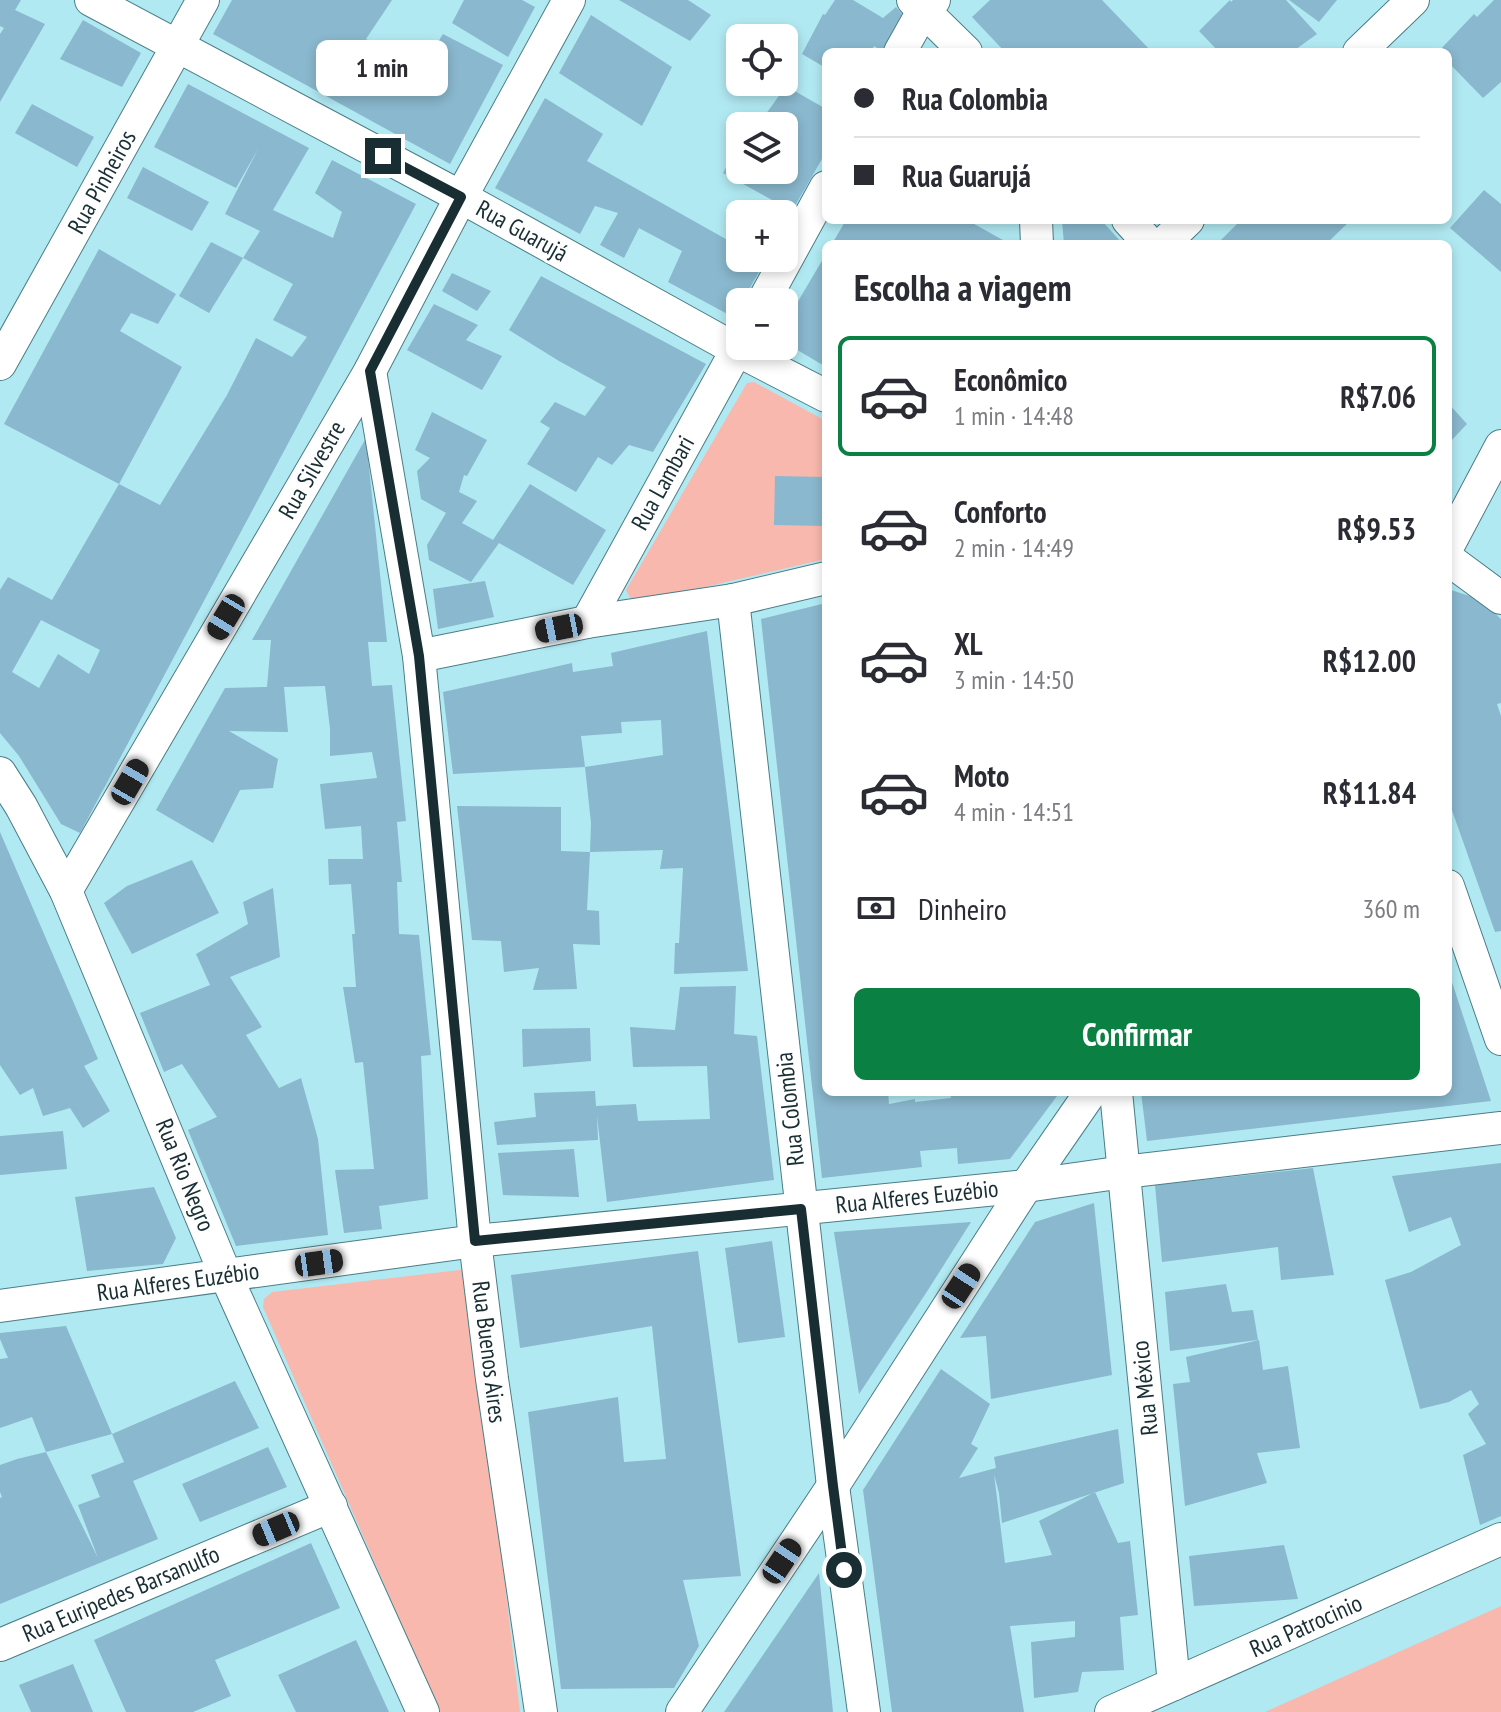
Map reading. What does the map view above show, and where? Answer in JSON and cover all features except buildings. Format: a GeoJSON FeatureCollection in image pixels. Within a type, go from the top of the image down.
{"type":"FeatureCollection","features":[{"type":"Feature","properties":{"kind":"street","name":"Rua Guarujá"},"geometry":{"type":"LineString","coordinates":[[91,0],[726,341]]}},
{"type":"Feature","properties":{"kind":"street","name":"Rua Pinheiros"},"geometry":{"type":"LineString","coordinates":[[0,364],[203,0]]}},
{"type":"Feature","properties":{"kind":"street","name":"Rua Silvestre"},"geometry":{"type":"LineString","coordinates":[[66,891],[370,371],[569,0]]}},
{"type":"Feature","properties":{"kind":"street"},"geometry":{"type":"LineString","coordinates":[[1363,48],[1413,0]]}},
{"type":"Feature","properties":{"kind":"street"},"geometry":{"type":"LineString","coordinates":[[902,48],[923,4],[962,48]]}},
{"type":"Feature","properties":{"kind":"street"},"geometry":{"type":"LineString","coordinates":[[771,288],[822,194]]}},
{"type":"Feature","properties":{"kind":"street"},"geometry":{"type":"LineString","coordinates":[[1132,224],[1146,240]]}},
{"type":"Feature","properties":{"kind":"street"},"geometry":{"type":"LineString","coordinates":[[1167,240],[1184,224]]}},
{"type":"Feature","properties":{"kind":"street","name":"Rua Lambari"},"geometry":{"type":"LineString","coordinates":[[587,622],[731,360]]}},
{"type":"Feature","properties":{"kind":"street","name":"Rua Guarujá"},"geometry":{"type":"LineString","coordinates":[[761,360],[822,394]]}},
{"type":"Feature","properties":{"kind":"street","name":"Rua Buenos Aires"},"geometry":{"type":"LineString","coordinates":[[370,371],[419,656],[475,1241],[541,1712]]}},
{"type":"Feature","properties":{"kind":"street"},"geometry":{"type":"LineString","coordinates":[[1452,538],[1501,446]]}},
{"type":"Feature","properties":{"kind":"street"},"geometry":{"type":"LineString","coordinates":[[1452,562],[1501,598]]}},
{"type":"Feature","properties":{"kind":"street"},"geometry":{"type":"LineString","coordinates":[[419,656],[587,622],[733,600],[822,579]]}},
{"type":"Feature","properties":{"kind":"street","name":"Rua Colombia"},"geometry":{"type":"LineString","coordinates":[[733,600],[833,1486],[864,1712]]}},
{"type":"Feature","properties":{"kind":"street","name":"Rua Rio Negro"},"geometry":{"type":"LineString","coordinates":[[0,773],[66,891],[226,1276],[423,1712]]}},
{"type":"Feature","properties":{"kind":"street"},"geometry":{"type":"LineString","coordinates":[[1452,898],[1501,1039]]}},
{"type":"Feature","properties":{"kind":"street"},"geometry":{"type":"LineString","coordinates":[[682,1712],[833,1486],[1026,1186],[1088,1096]]}},
{"type":"Feature","properties":{"kind":"street","name":"Rua México"},"geometry":{"type":"LineString","coordinates":[[1116,1096],[1174,1684]]}},
{"type":"Feature","properties":{"kind":"street","name":"Rua Alferes Euzébio"},"geometry":{"type":"LineString","coordinates":[[0,1306],[475,1241],[1026,1186],[1501,1128]]}},
{"type":"Feature","properties":{"kind":"street","name":"Rua Euripedes Barsanulfo"},"geometry":{"type":"LineString","coordinates":[[0,1645],[331,1506]]}},
{"type":"Feature","properties":{"kind":"street","name":"Rua Patrocinio"},"geometry":{"type":"LineString","coordinates":[[1111,1712],[1501,1539]]}},
{"type":"Feature","properties":{"kind":"shaded area"},"geometry":{"type":"Polygon","coordinates":[[[754,382],[822,419],[822,560],[640,602],[630,598],[626,590],[747,383],[754,382]]]}},
{"type":"Feature","properties":{"kind":"shaded area"},"geometry":{"type":"Polygon","coordinates":[[[468,1269],[520,1712],[440,1712],[263,1307],[264,1299],[272,1292],[468,1269]]]}},
{"type":"Feature","properties":{"kind":"shaded area"},"geometry":{"type":"Polygon","coordinates":[[[1501,1606],[1501,1712],[1265,1712],[1501,1606]]]}},
{"type":"Feature","properties":{"kind":"route"},"geometry":{"type":"LineString","coordinates":[[383,156],[461,197],[370,371],[419,656],[475,1241],[801,1209],[844,1570]]}}]}
